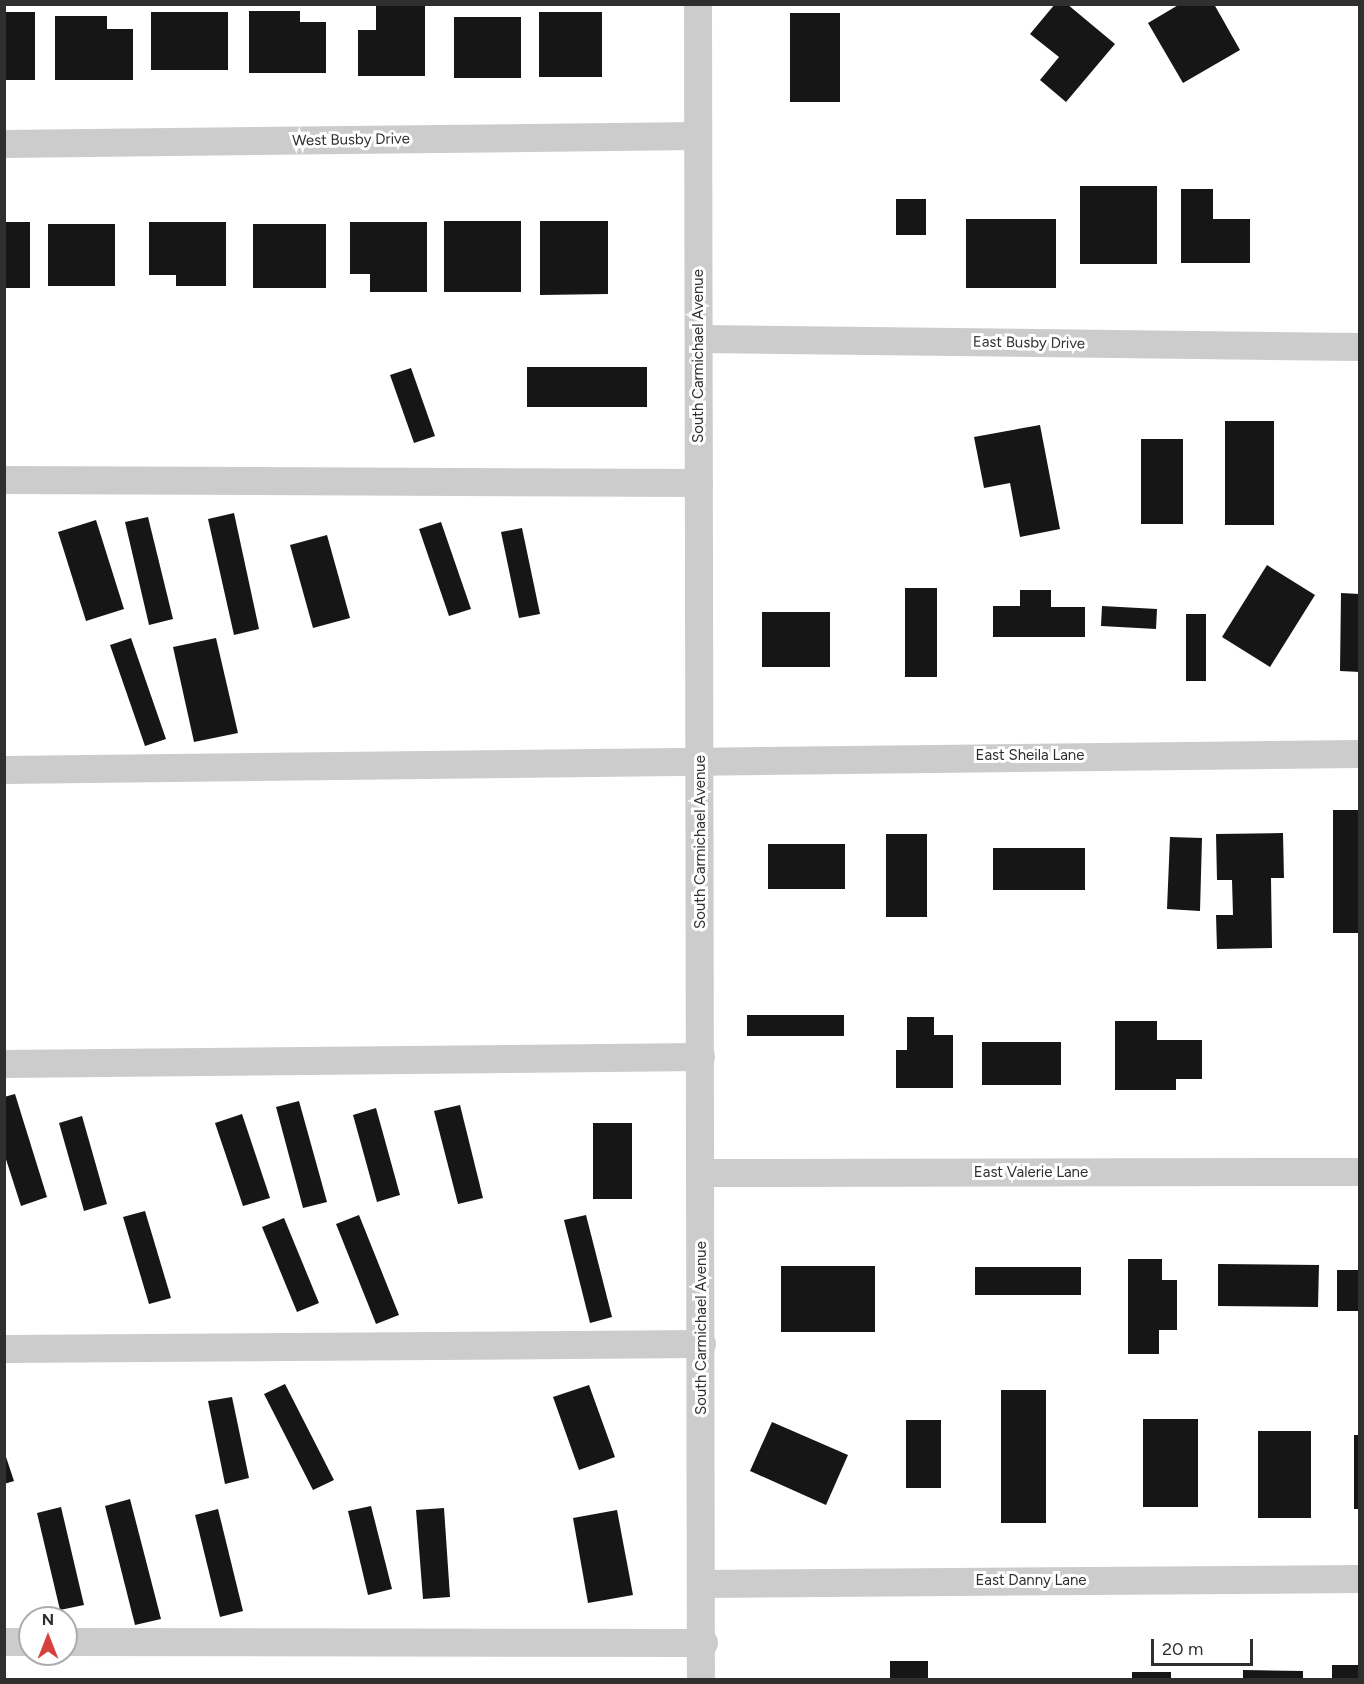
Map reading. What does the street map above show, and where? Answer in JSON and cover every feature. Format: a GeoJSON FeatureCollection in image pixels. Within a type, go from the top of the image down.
{"type":"FeatureCollection","features":[{"type":"Feature","properties":{"kind":"street","name":"South Carmichael Avenue"},"geometry":{"type":"LineString","coordinates":[[698,4],[704,1643],[701,1680]]}},
{"type":"Feature","properties":{"kind":"street","name":"West Busby Drive"},"geometry":{"type":"LineString","coordinates":[[4,144],[699,136]]}},
{"type":"Feature","properties":{"kind":"street","name":"East Busby Drive"},"geometry":{"type":"LineString","coordinates":[[699,339],[1359,347]]}},
{"type":"Feature","properties":{"kind":"street"},"geometry":{"type":"LineString","coordinates":[[4,480],[699,483]]}},
{"type":"Feature","properties":{"kind":"street","name":"East Sheila Lane"},"geometry":{"type":"LineString","coordinates":[[4,770],[700,758],[1359,754]]}},
{"type":"Feature","properties":{"kind":"street"},"geometry":{"type":"LineString","coordinates":[[4,1064],[701,1057]]}},
{"type":"Feature","properties":{"kind":"street","name":"East Valerie Lane"},"geometry":{"type":"LineString","coordinates":[[702,1173],[1359,1172]]}},
{"type":"Feature","properties":{"kind":"street"},"geometry":{"type":"LineString","coordinates":[[4,1349],[702,1344]]}},
{"type":"Feature","properties":{"kind":"street","name":"East Danny Lane"},"geometry":{"type":"LineString","coordinates":[[703,1584],[1359,1579]]}},
{"type":"Feature","properties":{"kind":"street"},"geometry":{"type":"LineString","coordinates":[[78,1642],[704,1643]]}},
{"type":"Feature","properties":{"kind":"building"},"geometry":{"type":"Polygon","coordinates":[[[376,4],[425,4],[425,76],[358,76],[358,30],[376,30],[376,4]]]}},
{"type":"Feature","properties":{"kind":"building"},"geometry":{"type":"Polygon","coordinates":[[[1055,4],[1067,4],[1115,44],[1066,102],[1040,80],[1059,57],[1030,34],[1055,4]]]}},
{"type":"Feature","properties":{"kind":"building"},"geometry":{"type":"Polygon","coordinates":[[[1180,4],[1214,4],[1240,50],[1183,83],[1148,23],[1180,4]]]}},
{"type":"Feature","properties":{"kind":"building"},"geometry":{"type":"Polygon","coordinates":[[[249,11],[300,11],[300,22],[326,22],[326,73],[249,73],[249,11]]]}},
{"type":"Feature","properties":{"kind":"building"},"geometry":{"type":"Polygon","coordinates":[[[4,12],[35,12],[35,80],[4,80],[4,12]]]}},
{"type":"Feature","properties":{"kind":"building"},"geometry":{"type":"Polygon","coordinates":[[[151,12],[228,12],[228,70],[151,70],[151,12]]]}},
{"type":"Feature","properties":{"kind":"building"},"geometry":{"type":"Polygon","coordinates":[[[539,12],[602,12],[602,77],[539,77],[539,12]]]}},
{"type":"Feature","properties":{"kind":"building"},"geometry":{"type":"Polygon","coordinates":[[[790,13],[840,13],[840,102],[790,102],[790,13]]]}},
{"type":"Feature","properties":{"kind":"building"},"geometry":{"type":"Polygon","coordinates":[[[55,16],[107,16],[107,29],[133,29],[133,80],[55,80],[55,16]]]}},
{"type":"Feature","properties":{"kind":"building"},"geometry":{"type":"Polygon","coordinates":[[[454,17],[521,17],[521,78],[454,78],[454,17]]]}},
{"type":"Feature","properties":{"kind":"building"},"geometry":{"type":"Polygon","coordinates":[[[1080,186],[1157,186],[1157,264],[1080,264],[1080,186]]]}},
{"type":"Feature","properties":{"kind":"building"},"geometry":{"type":"Polygon","coordinates":[[[1181,189],[1213,189],[1213,219],[1250,219],[1250,263],[1181,263],[1181,189]]]}},
{"type":"Feature","properties":{"kind":"building"},"geometry":{"type":"Polygon","coordinates":[[[896,199],[926,199],[926,235],[896,235],[896,199]]]}},
{"type":"Feature","properties":{"kind":"building"},"geometry":{"type":"Polygon","coordinates":[[[966,219],[1056,219],[1056,288],[966,288],[966,219]]]}},
{"type":"Feature","properties":{"kind":"building"},"geometry":{"type":"Polygon","coordinates":[[[444,221],[521,221],[521,292],[444,292],[444,221]]]}},
{"type":"Feature","properties":{"kind":"building"},"geometry":{"type":"Polygon","coordinates":[[[540,221],[608,221],[608,294],[540,295],[540,221]]]}},
{"type":"Feature","properties":{"kind":"building"},"geometry":{"type":"Polygon","coordinates":[[[4,222],[30,222],[30,288],[4,288],[4,222]]]}},
{"type":"Feature","properties":{"kind":"building"},"geometry":{"type":"Polygon","coordinates":[[[149,222],[226,222],[226,286],[176,286],[176,275],[149,275],[149,222]]]}},
{"type":"Feature","properties":{"kind":"building"},"geometry":{"type":"Polygon","coordinates":[[[350,222],[427,222],[427,292],[370,292],[370,274],[350,274],[350,222]]]}},
{"type":"Feature","properties":{"kind":"building"},"geometry":{"type":"Polygon","coordinates":[[[48,224],[115,224],[115,286],[48,286],[48,224]]]}},
{"type":"Feature","properties":{"kind":"building"},"geometry":{"type":"Polygon","coordinates":[[[253,224],[326,224],[326,288],[253,288],[253,224]]]}},
{"type":"Feature","properties":{"kind":"building"},"geometry":{"type":"Polygon","coordinates":[[[527,367],[647,367],[647,407],[527,407],[527,367]]]}},
{"type":"Feature","properties":{"kind":"building"},"geometry":{"type":"Polygon","coordinates":[[[411,368],[435,436],[414,443],[390,375],[411,368]]]}},
{"type":"Feature","properties":{"kind":"building"},"geometry":{"type":"Polygon","coordinates":[[[1225,421],[1274,421],[1274,525],[1225,525],[1225,421]]]}},
{"type":"Feature","properties":{"kind":"building"},"geometry":{"type":"Polygon","coordinates":[[[1040,425],[1060,529],[1020,537],[1010,483],[984,488],[974,437],[1040,425]]]}},
{"type":"Feature","properties":{"kind":"building"},"geometry":{"type":"Polygon","coordinates":[[[1141,439],[1183,439],[1183,524],[1141,524],[1141,439]]]}},
{"type":"Feature","properties":{"kind":"building"},"geometry":{"type":"Polygon","coordinates":[[[234,513],[259,629],[234,635],[208,519],[234,513]]]}},
{"type":"Feature","properties":{"kind":"building"},"geometry":{"type":"Polygon","coordinates":[[[148,517],[173,619],[149,625],[125,522],[148,517]]]}},
{"type":"Feature","properties":{"kind":"building"},"geometry":{"type":"Polygon","coordinates":[[[96,520],[124,609],[86,621],[58,532],[96,520]]]}},
{"type":"Feature","properties":{"kind":"building"},"geometry":{"type":"Polygon","coordinates":[[[441,522],[471,609],[449,616],[419,529],[441,522]]]}},
{"type":"Feature","properties":{"kind":"building"},"geometry":{"type":"Polygon","coordinates":[[[522,528],[540,614],[519,618],[501,532],[522,528]]]}},
{"type":"Feature","properties":{"kind":"building"},"geometry":{"type":"Polygon","coordinates":[[[327,535],[350,618],[313,628],[290,545],[327,535]]]}},
{"type":"Feature","properties":{"kind":"building"},"geometry":{"type":"Polygon","coordinates":[[[1267,565],[1315,595],[1270,667],[1222,637],[1267,565]]]}},
{"type":"Feature","properties":{"kind":"building"},"geometry":{"type":"Polygon","coordinates":[[[905,588],[937,588],[937,677],[905,677],[905,588]]]}},
{"type":"Feature","properties":{"kind":"building"},"geometry":{"type":"Polygon","coordinates":[[[1020,590],[1051,590],[1051,607],[1085,607],[1085,637],[993,637],[993,606],[1020,606],[1020,590]]]}},
{"type":"Feature","properties":{"kind":"building"},"geometry":{"type":"Polygon","coordinates":[[[1341,593],[1360,594],[1360,672],[1340,671],[1341,593]]]}},
{"type":"Feature","properties":{"kind":"building"},"geometry":{"type":"Polygon","coordinates":[[[1102,606],[1157,609],[1156,629],[1101,626],[1102,606]]]}},
{"type":"Feature","properties":{"kind":"building"},"geometry":{"type":"Polygon","coordinates":[[[762,612],[830,612],[830,667],[762,667],[762,612]]]}},
{"type":"Feature","properties":{"kind":"building"},"geometry":{"type":"Polygon","coordinates":[[[1186,614],[1206,614],[1206,681],[1186,681],[1186,614]]]}},
{"type":"Feature","properties":{"kind":"building"},"geometry":{"type":"Polygon","coordinates":[[[131,638],[166,739],[145,746],[110,645],[131,638]]]}},
{"type":"Feature","properties":{"kind":"building"},"geometry":{"type":"Polygon","coordinates":[[[216,638],[238,733],[194,742],[173,647],[216,638]]]}},
{"type":"Feature","properties":{"kind":"building"},"geometry":{"type":"Polygon","coordinates":[[[1333,810],[1360,810],[1360,933],[1333,933],[1333,810]]]}},
{"type":"Feature","properties":{"kind":"building"},"geometry":{"type":"Polygon","coordinates":[[[1283,833],[1284,878],[1271,878],[1272,948],[1217,949],[1216,915],[1233,915],[1232,880],[1217,880],[1216,834],[1283,833]]]}},
{"type":"Feature","properties":{"kind":"building"},"geometry":{"type":"Polygon","coordinates":[[[886,834],[927,834],[927,917],[886,917],[886,834]]]}},
{"type":"Feature","properties":{"kind":"building"},"geometry":{"type":"Polygon","coordinates":[[[1170,837],[1202,838],[1200,911],[1167,909],[1170,837]]]}},
{"type":"Feature","properties":{"kind":"building"},"geometry":{"type":"Polygon","coordinates":[[[768,844],[845,844],[845,889],[768,889],[768,844]]]}},
{"type":"Feature","properties":{"kind":"building"},"geometry":{"type":"Polygon","coordinates":[[[993,848],[1085,848],[1085,890],[993,890],[993,848]]]}},
{"type":"Feature","properties":{"kind":"building"},"geometry":{"type":"Polygon","coordinates":[[[747,1015],[844,1015],[844,1036],[747,1036],[747,1015]]]}},
{"type":"Feature","properties":{"kind":"building"},"geometry":{"type":"Polygon","coordinates":[[[907,1017],[934,1017],[934,1035],[953,1035],[953,1088],[896,1088],[896,1050],[907,1050],[907,1017]]]}},
{"type":"Feature","properties":{"kind":"building"},"geometry":{"type":"Polygon","coordinates":[[[1115,1021],[1157,1021],[1157,1040],[1202,1040],[1202,1079],[1176,1079],[1176,1090],[1115,1090],[1115,1021]]]}},
{"type":"Feature","properties":{"kind":"building"},"geometry":{"type":"Polygon","coordinates":[[[982,1042],[1061,1042],[1061,1085],[982,1085],[982,1042]]]}},
{"type":"Feature","properties":{"kind":"building"},"geometry":{"type":"Polygon","coordinates":[[[15,1094],[47,1197],[21,1206],[4,1153],[4,1097],[15,1094]]]}},
{"type":"Feature","properties":{"kind":"building"},"geometry":{"type":"Polygon","coordinates":[[[299,1101],[327,1202],[303,1208],[276,1107],[299,1101]]]}},
{"type":"Feature","properties":{"kind":"building"},"geometry":{"type":"Polygon","coordinates":[[[460,1105],[483,1198],[458,1204],[434,1111],[460,1105]]]}},
{"type":"Feature","properties":{"kind":"building"},"geometry":{"type":"Polygon","coordinates":[[[376,1108],[400,1195],[377,1202],[353,1115],[376,1108]]]}},
{"type":"Feature","properties":{"kind":"building"},"geometry":{"type":"Polygon","coordinates":[[[242,1114],[270,1198],[243,1206],[215,1123],[242,1114]]]}},
{"type":"Feature","properties":{"kind":"building"},"geometry":{"type":"Polygon","coordinates":[[[82,1116],[107,1204],[84,1211],[59,1123],[82,1116]]]}},
{"type":"Feature","properties":{"kind":"building"},"geometry":{"type":"Polygon","coordinates":[[[593,1123],[632,1123],[632,1199],[593,1199],[593,1123]]]}},
{"type":"Feature","properties":{"kind":"building"},"geometry":{"type":"Polygon","coordinates":[[[145,1211],[171,1298],[149,1304],[123,1217],[145,1211]]]}},
{"type":"Feature","properties":{"kind":"building"},"geometry":{"type":"Polygon","coordinates":[[[359,1215],[399,1315],[376,1324],[336,1224],[359,1215]]]}},
{"type":"Feature","properties":{"kind":"building"},"geometry":{"type":"Polygon","coordinates":[[[586,1215],[612,1317],[590,1323],[564,1220],[586,1215]]]}},
{"type":"Feature","properties":{"kind":"building"},"geometry":{"type":"Polygon","coordinates":[[[284,1218],[319,1303],[297,1312],[262,1227],[284,1218]]]}},
{"type":"Feature","properties":{"kind":"building"},"geometry":{"type":"Polygon","coordinates":[[[1128,1259],[1162,1259],[1162,1280],[1177,1280],[1177,1330],[1159,1330],[1159,1354],[1128,1354],[1128,1259]]]}},
{"type":"Feature","properties":{"kind":"building"},"geometry":{"type":"Polygon","coordinates":[[[1218,1264],[1319,1265],[1318,1307],[1218,1306],[1218,1264]]]}},
{"type":"Feature","properties":{"kind":"building"},"geometry":{"type":"Polygon","coordinates":[[[781,1266],[875,1266],[875,1332],[781,1332],[781,1266]]]}},
{"type":"Feature","properties":{"kind":"building"},"geometry":{"type":"Polygon","coordinates":[[[975,1267],[1081,1267],[1081,1295],[975,1295],[975,1267]]]}},
{"type":"Feature","properties":{"kind":"building"},"geometry":{"type":"Polygon","coordinates":[[[1337,1270],[1360,1270],[1360,1311],[1337,1311],[1337,1270]]]}},
{"type":"Feature","properties":{"kind":"building"},"geometry":{"type":"Polygon","coordinates":[[[285,1384],[334,1480],[313,1490],[264,1394],[285,1384]]]}},
{"type":"Feature","properties":{"kind":"building"},"geometry":{"type":"Polygon","coordinates":[[[589,1385],[615,1457],[579,1470],[553,1397],[589,1385]]]}},
{"type":"Feature","properties":{"kind":"building"},"geometry":{"type":"Polygon","coordinates":[[[1001,1390],[1046,1390],[1046,1523],[1001,1523],[1001,1390]]]}},
{"type":"Feature","properties":{"kind":"building"},"geometry":{"type":"Polygon","coordinates":[[[232,1397],[249,1478],[225,1484],[208,1401],[232,1397]]]}},
{"type":"Feature","properties":{"kind":"building"},"geometry":{"type":"Polygon","coordinates":[[[1143,1419],[1198,1419],[1198,1507],[1143,1507],[1143,1419]]]}},
{"type":"Feature","properties":{"kind":"building"},"geometry":{"type":"Polygon","coordinates":[[[906,1420],[941,1420],[941,1488],[906,1488],[906,1420]]]}},
{"type":"Feature","properties":{"kind":"building"},"geometry":{"type":"Polygon","coordinates":[[[772,1422],[848,1455],[826,1505],[750,1471],[772,1422]]]}},
{"type":"Feature","properties":{"kind":"building"},"geometry":{"type":"Polygon","coordinates":[[[1258,1431],[1311,1431],[1311,1518],[1258,1518],[1258,1431]]]}},
{"type":"Feature","properties":{"kind":"building"},"geometry":{"type":"Polygon","coordinates":[[[1354,1435],[1360,1435],[1360,1509],[1354,1509],[1354,1435]]]}},
{"type":"Feature","properties":{"kind":"building"},"geometry":{"type":"Polygon","coordinates":[[[4,1451],[14,1481],[4,1484],[4,1451]]]}},
{"type":"Feature","properties":{"kind":"building"},"geometry":{"type":"Polygon","coordinates":[[[130,1499],[161,1619],[135,1625],[105,1506],[130,1499]]]}},
{"type":"Feature","properties":{"kind":"building"},"geometry":{"type":"Polygon","coordinates":[[[371,1506],[392,1589],[368,1595],[348,1511],[371,1506]]]}},
{"type":"Feature","properties":{"kind":"building"},"geometry":{"type":"Polygon","coordinates":[[[61,1507],[84,1605],[59,1606],[37,1513],[61,1507]]]}},
{"type":"Feature","properties":{"kind":"building"},"geometry":{"type":"Polygon","coordinates":[[[444,1508],[450,1597],[423,1599],[416,1510],[444,1508]]]}},
{"type":"Feature","properties":{"kind":"building"},"geometry":{"type":"Polygon","coordinates":[[[218,1509],[243,1611],[220,1617],[195,1515],[218,1509]]]}},
{"type":"Feature","properties":{"kind":"building"},"geometry":{"type":"Polygon","coordinates":[[[617,1510],[633,1595],[588,1603],[573,1518],[617,1510]]]}},
{"type":"Feature","properties":{"kind":"building"},"geometry":{"type":"Polygon","coordinates":[[[890,1661],[928,1661],[928,1680],[890,1680],[890,1661]]]}},
{"type":"Feature","properties":{"kind":"building"},"geometry":{"type":"Polygon","coordinates":[[[1332,1665],[1360,1665],[1360,1680],[1332,1680],[1332,1665]]]}},
{"type":"Feature","properties":{"kind":"building"},"geometry":{"type":"Polygon","coordinates":[[[1243,1670],[1303,1671],[1303,1680],[1243,1680],[1243,1670]]]}},
{"type":"Feature","properties":{"kind":"building"},"geometry":{"type":"Polygon","coordinates":[[[1132,1672],[1171,1672],[1171,1680],[1132,1680],[1132,1672]]]}}]}
